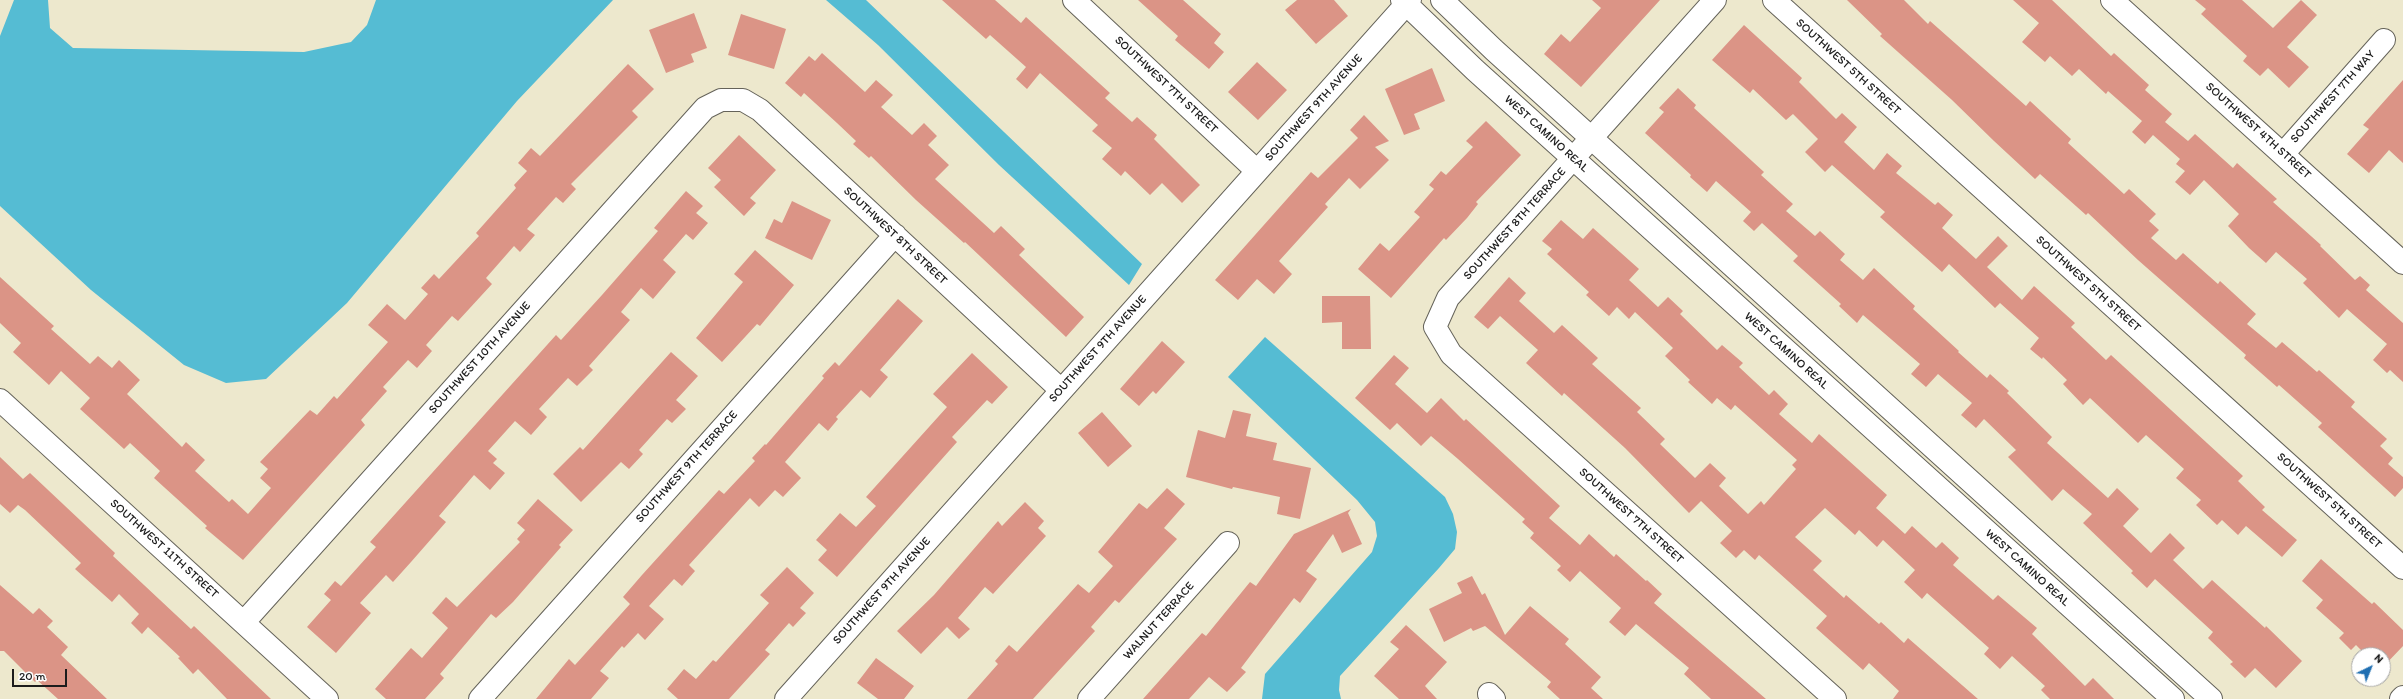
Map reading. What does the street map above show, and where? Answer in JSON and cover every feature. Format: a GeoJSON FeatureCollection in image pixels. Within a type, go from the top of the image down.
{"type":"FeatureCollection","features":[{"type":"Feature","properties":{"kind":"street","name":"SOUTHWEST 7TH STREET"},"geometry":{"type":"LineString","coordinates":[[1074,0],[1257,171]]}},
{"type":"Feature","properties":{"kind":"street"},"geometry":{"type":"LineString","coordinates":[[1442,0],[1591,138],[2211,699]]}},
{"type":"Feature","properties":{"kind":"street","name":"SOUTHWEST 8TH TERRACE"},"geometry":{"type":"LineString","coordinates":[[1435,327],[1448,298],[1715,0]]}},
{"type":"Feature","properties":{"kind":"street","name":"SOUTHWEST 5TH STREET"},"geometry":{"type":"LineString","coordinates":[[1774,0],[2403,568]]}},
{"type":"Feature","properties":{"kind":"street","name":"SOUTHWEST 4TH STREET"},"geometry":{"type":"LineString","coordinates":[[2112,0],[2403,263]]}},
{"type":"Feature","properties":{"kind":"street","name":"SOUTHWEST 9TH AVENUE"},"geometry":{"type":"LineString","coordinates":[[786,699],[1257,171],[1406,1]]}},
{"type":"Feature","properties":{"kind":"street","name":"WEST CAMINO REAL"},"geometry":{"type":"LineString","coordinates":[[1406,1],[1573,158],[2173,699]]}},
{"type":"Feature","properties":{"kind":"street","name":"SOUTHWEST 7TH WAY"},"geometry":{"type":"LineString","coordinates":[[2282,154],[2384,40]]}},
{"type":"Feature","properties":{"kind":"street","name":"SOUTHWEST 8TH STREET"},"geometry":{"type":"LineString","coordinates":[[721,100],[743,100],[760,110],[1061,390]]}},
{"type":"Feature","properties":{"kind":"street","name":"SOUTHWEST 10TH AVENUE"},"geometry":{"type":"LineString","coordinates":[[244,622],[705,108],[721,100]]}},
{"type":"Feature","properties":{"kind":"street","name":"SOUTHWEST 9TH TERRACE"},"geometry":{"type":"LineString","coordinates":[[480,699],[895,235]]}},
{"type":"Feature","properties":{"kind":"street","name":"SOUTHWEST 7TH STREET"},"geometry":{"type":"LineString","coordinates":[[1435,327],[1451,354],[1835,699]]}},
{"type":"Feature","properties":{"kind":"street","name":"SOUTHWEST 11TH STREET"},"geometry":{"type":"LineString","coordinates":[[0,400],[327,699]]}},
{"type":"Feature","properties":{"kind":"street"},"geometry":{"type":"LineString","coordinates":[[1921,473],[1939,452]]}},
{"type":"Feature","properties":{"kind":"street","name":"WALNUT TERRACE"},"geometry":{"type":"LineString","coordinates":[[1089,699],[1228,543]]}},
{"type":"Feature","properties":{"kind":"water"},"geometry":{"type":"Polygon","coordinates":[[[14,0],[48,0],[50,28],[73,48],[304,52],[351,42],[367,25],[376,0],[613,0],[517,101],[347,303],[266,379],[226,383],[184,365],[91,290],[0,206],[0,36],[14,0]]]}},
{"type":"Feature","properties":{"kind":"water"},"geometry":{"type":"Polygon","coordinates":[[[826,0],[866,0],[1142,264],[1129,285],[999,165],[878,45],[826,0]]]}},
{"type":"Feature","properties":{"kind":"water"},"geometry":{"type":"Polygon","coordinates":[[[1265,337],[1445,497],[1453,514],[1457,532],[1455,549],[1340,676],[1339,690],[1341,699],[1262,699],[1265,674],[1372,552],[1377,536],[1375,522],[1357,500],[1228,377],[1265,337]]]}},
{"type":"Feature","properties":{"kind":"building"},"geometry":{"type":"Polygon","coordinates":[[[942,0],[995,0],[1021,23],[1026,17],[1110,93],[1105,98],[1132,122],[1137,117],[1157,135],[1154,139],[1200,185],[1182,203],[1162,183],[1150,195],[1125,171],[1121,176],[1102,159],[1112,148],[1092,131],[1098,125],[1040,73],[1027,89],[1016,79],[1026,67],[990,35],[986,39],[942,0]]]}},
{"type":"Feature","properties":{"kind":"building"},"geometry":{"type":"Polygon","coordinates":[[[1138,0],[1183,0],[1221,34],[1214,43],[1224,52],[1209,69],[1175,40],[1178,36],[1138,0]]]}},
{"type":"Feature","properties":{"kind":"building"},"geometry":{"type":"Polygon","coordinates":[[[1297,0],[1334,0],[1348,16],[1316,44],[1285,10],[1297,0]]]}},
{"type":"Feature","properties":{"kind":"building"},"geometry":{"type":"Polygon","coordinates":[[[1592,0],[1660,0],[1581,87],[1544,54],[1561,34],[1570,42],[1601,8],[1592,0]]]}},
{"type":"Feature","properties":{"kind":"building"},"geometry":{"type":"Polygon","coordinates":[[[1847,0],[1904,0],[1928,24],[1930,21],[2026,106],[2030,101],[2071,139],[2068,143],[2124,194],[2129,189],[2156,214],[2149,221],[2159,230],[2151,238],[2176,260],[2183,253],[2218,284],[2220,281],[2256,314],[2247,324],[2276,348],[2282,342],[2317,372],[2319,370],[2355,402],[2351,407],[2387,439],[2380,446],[2393,458],[2388,464],[2403,477],[2403,488],[2395,497],[2318,427],[2322,423],[2279,385],[2277,387],[2244,358],[2246,355],[2138,260],[2088,213],[2086,215],[2040,174],[2035,179],[1952,100],[1880,36],[1882,34],[1847,0]]]}},
{"type":"Feature","properties":{"kind":"building"},"geometry":{"type":"Polygon","coordinates":[[[2013,0],[2052,0],[2111,56],[2114,53],[2149,85],[2145,90],[2172,114],[2165,122],[2188,141],[2195,134],[2233,168],[2237,163],[2277,199],[2273,202],[2321,245],[2320,246],[2355,280],[2360,276],[2370,285],[2366,290],[2403,323],[2403,382],[2390,370],[2387,373],[2373,360],[2387,344],[2347,309],[2339,318],[2303,283],[2307,279],[2276,252],[2266,263],[2249,248],[2228,226],[2239,214],[2204,180],[2190,195],[2175,182],[2185,171],[2176,164],[2180,159],[2153,135],[2145,144],[2132,132],[2142,121],[2108,91],[2106,94],[2079,69],[2072,76],[2050,56],[2045,62],[2022,42],[2039,23],[2013,0]]]}},
{"type":"Feature","properties":{"kind":"building"},"geometry":{"type":"Polygon","coordinates":[[[2195,0],[2242,0],[2273,28],[2301,0],[2317,15],[2287,47],[2309,67],[2289,88],[2268,68],[2260,76],[2243,61],[2247,56],[2201,14],[2206,9],[2195,0]]]}},
{"type":"Feature","properties":{"kind":"building"},"geometry":{"type":"Polygon","coordinates":[[[694,13],[707,48],[691,54],[694,62],[666,73],[649,30],[694,13]]]}},
{"type":"Feature","properties":{"kind":"building"},"geometry":{"type":"Polygon","coordinates":[[[741,14],[786,29],[774,69],[728,55],[741,14]]]}},
{"type":"Feature","properties":{"kind":"building"},"geometry":{"type":"Polygon","coordinates":[[[1744,25],[1802,78],[1799,82],[1836,119],[1842,113],[1857,127],[1844,142],[1874,170],[1887,153],[1902,166],[1896,173],[1935,205],[1938,202],[1953,215],[1942,228],[1976,259],[1998,236],[2008,246],[1987,267],[2022,300],[2034,286],[2075,323],[2071,327],[2106,360],[2111,355],[2243,476],[2238,481],[2265,507],[2262,510],[2297,540],[2282,557],[2246,526],[2238,535],[2222,520],[2217,525],[2196,505],[2201,500],[2176,478],[2184,469],[2146,435],[2138,443],[2090,398],[2083,405],[2063,384],[2067,380],[2043,357],[2042,359],[2030,349],[2039,338],[2000,303],[1995,308],[1949,264],[1942,272],[1880,217],[1885,212],[1832,165],[1825,172],[1805,152],[1818,139],[1793,114],[1786,120],[1753,89],[1750,93],[1712,60],[1744,25]]]}},
{"type":"Feature","properties":{"kind":"building"},"geometry":{"type":"Polygon","coordinates":[[[822,53],[865,92],[876,80],[893,95],[881,107],[912,135],[924,123],[937,136],[928,145],[949,165],[935,179],[994,233],[1001,226],[1025,249],[1019,255],[1084,317],[1066,337],[965,242],[964,243],[916,200],[871,156],[869,158],[853,144],[856,141],[804,93],[801,97],[785,83],[809,56],[815,61],[822,53]]]}},
{"type":"Feature","properties":{"kind":"building"},"geometry":{"type":"Polygon","coordinates":[[[1257,62],[1287,90],[1258,120],[1228,92],[1257,62]]]}},
{"type":"Feature","properties":{"kind":"building"},"geometry":{"type":"Polygon","coordinates":[[[628,64],[654,89],[632,111],[638,117],[571,184],[576,189],[563,203],[556,197],[527,229],[535,235],[520,252],[514,246],[486,278],[492,284],[458,321],[452,316],[426,345],[432,351],[417,368],[408,360],[383,387],[387,391],[361,420],[365,425],[243,560],[205,528],[207,526],[154,478],[160,471],[130,443],[124,449],[80,409],[90,398],[61,371],[49,385],[13,352],[21,343],[0,323],[0,277],[54,326],[51,329],[90,364],[98,356],[112,368],[119,360],[140,380],[127,394],[182,447],[186,442],[205,460],[195,471],[229,502],[232,499],[248,514],[271,488],[260,478],[268,469],[260,462],[310,410],[317,415],[334,396],[337,399],[388,342],[368,325],[387,304],[405,320],[428,294],[421,288],[434,274],[439,279],[479,236],[476,233],[516,188],[514,185],[527,171],[518,163],[531,148],[540,156],[628,64]]]}},
{"type":"Feature","properties":{"kind":"building"},"geometry":{"type":"Polygon","coordinates":[[[1432,68],[1445,101],[1414,114],[1420,129],[1404,135],[1385,89],[1432,68]]]}},
{"type":"Feature","properties":{"kind":"building"},"geometry":{"type":"Polygon","coordinates":[[[2403,80],[2403,163],[2389,150],[2369,173],[2347,154],[2369,129],[2363,125],[2403,80]]]}},
{"type":"Feature","properties":{"kind":"building"},"geometry":{"type":"Polygon","coordinates":[[[1678,88],[1696,105],[1694,108],[1764,172],[1761,175],[1793,204],[1786,211],[1815,236],[1820,231],[1845,254],[1840,260],[1863,280],[1874,268],[1915,306],[1913,309],[1959,351],[1958,352],[1987,378],[1990,374],[2009,391],[2007,393],[2052,437],[2047,443],[2108,498],[2117,488],[2139,509],[2123,526],[2151,553],[2170,533],[2185,548],[2173,560],[2203,589],[2212,580],[2265,628],[2266,626],[2302,661],[2276,688],[2255,668],[2245,678],[2230,664],[2233,662],[2208,638],[2213,632],[2155,579],[2147,588],[2131,573],[2133,571],[2083,523],[2092,514],[2063,489],[2052,501],[2008,457],[2016,450],[1984,419],[1976,428],[1961,415],[1972,403],[1938,374],[1926,387],[1911,374],[1920,364],[1863,315],[1857,323],[1839,306],[1841,304],[1793,261],[1798,256],[1762,223],[1754,231],[1743,221],[1751,212],[1716,181],[1707,192],[1690,177],[1691,175],[1645,133],[1664,112],[1659,108],[1678,88]]]}},
{"type":"Feature","properties":{"kind":"building"},"geometry":{"type":"Polygon","coordinates":[[[1364,115],[1389,141],[1375,147],[1389,160],[1360,189],[1349,178],[1325,204],[1328,207],[1279,261],[1292,274],[1274,294],[1257,279],[1238,300],[1215,280],[1311,172],[1318,178],[1358,138],[1350,130],[1364,115]]]}},
{"type":"Feature","properties":{"kind":"building"},"geometry":{"type":"Polygon","coordinates":[[[1486,121],[1521,155],[1476,202],[1478,204],[1467,218],[1446,240],[1444,238],[1391,298],[1358,269],[1380,243],[1389,251],[1420,217],[1414,212],[1434,189],[1429,185],[1441,171],[1446,175],[1473,147],[1466,141],[1486,121]]]}},
{"type":"Feature","properties":{"kind":"building"},"geometry":{"type":"Polygon","coordinates":[[[739,135],[776,170],[750,198],[756,203],[744,216],[714,187],[721,180],[708,168],[739,135]]]}},
{"type":"Feature","properties":{"kind":"building"},"geometry":{"type":"Polygon","coordinates":[[[686,191],[703,206],[696,213],[708,223],[693,240],[686,234],[663,260],[676,272],[653,299],[641,288],[621,312],[630,320],[589,366],[593,370],[577,386],[568,378],[539,409],[547,417],[531,435],[515,421],[488,451],[497,459],[493,463],[505,473],[490,490],[474,475],[439,516],[446,522],[411,562],[393,582],[386,575],[360,603],[371,613],[336,653],[307,627],[331,600],[324,594],[335,581],[341,586],[376,547],[370,542],[556,335],[561,340],[602,295],[658,231],[654,228],[686,191]]]}},
{"type":"Feature","properties":{"kind":"building"},"geometry":{"type":"Polygon","coordinates":[[[792,201],[831,220],[812,260],[765,238],[774,219],[782,223],[792,201]]]}},
{"type":"Feature","properties":{"kind":"building"},"geometry":{"type":"Polygon","coordinates":[[[1561,220],[1583,239],[1593,228],[1639,269],[1629,280],[1658,307],[1668,297],[1683,311],[1680,314],[1717,350],[1722,345],[1743,363],[1739,367],[1769,395],[1774,390],[1788,404],[1779,414],[1812,443],[1819,434],[1887,495],[1876,508],[1905,534],[1912,526],[1936,548],[1942,542],[1959,558],[1953,565],[1993,600],[1998,595],[2037,628],[2032,634],[2085,686],[2093,678],[2114,699],[2050,699],[2041,690],[2045,686],[2012,656],[2000,669],[1984,654],[1989,648],[1927,593],[1922,599],[1904,582],[1915,570],[1883,540],[1877,547],[1859,530],[1855,535],[1825,508],[1795,537],[1822,561],[1813,570],[1844,598],[1846,595],[1879,624],[1881,622],[1904,643],[1908,638],[1978,699],[1893,699],[1899,691],[1869,663],[1863,670],[1816,628],[1827,616],[1759,555],[1755,560],[1744,550],[1736,558],[1720,543],[1732,531],[1701,501],[1689,513],[1625,448],[1564,393],[1562,396],[1526,363],[1538,350],[1500,316],[1488,329],[1474,317],[1509,277],[1526,293],[1519,301],[1554,333],[1562,325],[1598,358],[1592,364],[1641,408],[1637,412],[1665,439],[1660,444],[1695,478],[1710,463],[1726,478],[1719,486],[1748,514],[1761,501],[1764,505],[1796,469],[1792,465],[1797,460],[1735,405],[1731,410],[1717,398],[1712,404],[1688,382],[1690,380],[1665,356],[1673,348],[1635,312],[1629,319],[1617,307],[1609,316],[1586,295],[1589,292],[1547,254],[1552,249],[1542,241],[1561,220]]]}},
{"type":"Feature","properties":{"kind":"building"},"geometry":{"type":"Polygon","coordinates":[[[755,250],[794,285],[760,326],[757,324],[722,362],[696,338],[743,282],[734,274],[755,250]]]}},
{"type":"Feature","properties":{"kind":"building"},"geometry":{"type":"Polygon","coordinates":[[[1322,296],[1370,296],[1371,349],[1342,349],[1342,322],[1322,323],[1322,296]]]}},
{"type":"Feature","properties":{"kind":"building"},"geometry":{"type":"Polygon","coordinates":[[[898,299],[923,321],[880,370],[888,377],[870,398],[861,390],[836,417],[838,419],[828,431],[819,423],[785,462],[801,478],[783,497],[775,490],[759,507],[750,498],[689,565],[695,571],[682,586],[674,579],[649,606],[664,619],[645,640],[638,633],[624,648],[622,646],[600,671],[609,678],[591,699],[536,699],[569,659],[575,665],[630,604],[623,597],[642,575],[719,490],[724,494],[755,461],[752,458],[765,444],[766,445],[824,378],[822,376],[835,362],[839,366],[898,299]]]}},
{"type":"Feature","properties":{"kind":"building"},"geometry":{"type":"Polygon","coordinates":[[[1162,341],[1185,362],[1156,394],[1153,391],[1139,406],[1120,389],[1162,341]]]}},
{"type":"Feature","properties":{"kind":"building"},"geometry":{"type":"Polygon","coordinates":[[[671,352],[698,376],[676,400],[686,409],[672,423],[667,419],[639,450],[643,454],[629,469],[621,462],[581,502],[553,474],[580,447],[583,450],[671,352]]]}},
{"type":"Feature","properties":{"kind":"building"},"geometry":{"type":"Polygon","coordinates":[[[972,353],[1008,387],[992,404],[987,400],[952,437],[957,442],[837,577],[818,560],[827,550],[816,540],[840,513],[856,527],[876,506],[866,497],[947,407],[933,394],[972,353]]]}},
{"type":"Feature","properties":{"kind":"building"},"geometry":{"type":"Polygon","coordinates":[[[1394,355],[1409,368],[1395,384],[1427,413],[1441,398],[1464,421],[1466,419],[1560,506],[1549,518],[1580,545],[1589,534],[1614,557],[1616,554],[1662,594],[1654,603],[1766,699],[1711,699],[1684,674],[1689,668],[1636,624],[1625,636],[1609,622],[1621,608],[1580,571],[1570,582],[1557,570],[1561,566],[1530,538],[1534,533],[1522,522],[1525,519],[1431,436],[1421,446],[1397,423],[1390,430],[1355,398],[1394,355]]]}},
{"type":"Feature","properties":{"kind":"building"},"geometry":{"type":"Polygon","coordinates":[[[1233,410],[1251,414],[1246,436],[1277,443],[1273,460],[1311,468],[1300,519],[1277,514],[1280,497],[1233,487],[1232,489],[1186,477],[1198,430],[1225,438],[1233,410]]]}},
{"type":"Feature","properties":{"kind":"building"},"geometry":{"type":"Polygon","coordinates":[[[1102,412],[1132,446],[1108,467],[1078,433],[1102,412]]]}},
{"type":"Feature","properties":{"kind":"building"},"geometry":{"type":"Polygon","coordinates":[[[0,457],[23,479],[30,473],[115,553],[113,556],[191,629],[194,626],[271,699],[227,699],[198,669],[193,674],[178,658],[180,657],[148,627],[142,634],[131,623],[139,614],[119,594],[112,602],[75,569],[81,563],[25,510],[18,505],[10,513],[0,504],[0,457]]]}},
{"type":"Feature","properties":{"kind":"building"},"geometry":{"type":"Polygon","coordinates":[[[1167,488],[1185,504],[1164,528],[1177,539],[1119,603],[1115,600],[1091,627],[1095,631],[1033,699],[967,699],[998,664],[995,661],[1009,645],[1017,652],[1078,584],[1089,593],[1113,566],[1098,552],[1139,503],[1147,509],[1167,488]]]}},
{"type":"Feature","properties":{"kind":"building"},"geometry":{"type":"Polygon","coordinates":[[[538,499],[573,530],[559,545],[561,547],[513,602],[496,618],[491,614],[440,674],[444,678],[425,699],[386,699],[375,689],[411,648],[422,658],[448,628],[432,613],[446,597],[457,607],[520,542],[517,539],[525,530],[517,523],[538,499]]]}},
{"type":"Feature","properties":{"kind":"building"},"geometry":{"type":"Polygon","coordinates":[[[1025,502],[1044,521],[1038,528],[1046,536],[993,594],[985,587],[958,618],[970,629],[959,639],[947,627],[921,654],[897,631],[934,595],[998,521],[1002,526],[1025,502]]]}},
{"type":"Feature","properties":{"kind":"building"},"geometry":{"type":"Polygon","coordinates":[[[1351,509],[1348,513],[1362,544],[1342,553],[1333,534],[1306,571],[1317,579],[1300,603],[1294,598],[1241,668],[1246,672],[1227,692],[1209,677],[1189,699],[1143,699],[1202,633],[1206,636],[1250,582],[1256,586],[1294,534],[1351,509]]]}},
{"type":"Feature","properties":{"kind":"building"},"geometry":{"type":"Polygon","coordinates":[[[2321,559],[2372,604],[2374,602],[2403,630],[2403,646],[2391,659],[2391,647],[2358,647],[2356,645],[2351,647],[2351,650],[2339,638],[2344,633],[2316,608],[2323,600],[2302,581],[2321,559]]]}},
{"type":"Feature","properties":{"kind":"building"},"geometry":{"type":"Polygon","coordinates":[[[787,567],[814,593],[800,608],[806,613],[793,627],[789,623],[765,650],[770,654],[729,699],[678,699],[667,689],[684,669],[696,679],[713,660],[716,662],[769,603],[760,595],[787,567]]]}},
{"type":"Feature","properties":{"kind":"building"},"geometry":{"type":"Polygon","coordinates":[[[1472,576],[1482,595],[1485,593],[1505,635],[1530,606],[1569,639],[1565,644],[1601,677],[1591,688],[1603,699],[1560,699],[1547,687],[1551,682],[1485,626],[1473,631],[1471,628],[1444,642],[1429,609],[1462,593],[1457,583],[1472,576]]]}},
{"type":"Feature","properties":{"kind":"building"},"geometry":{"type":"Polygon","coordinates":[[[0,585],[33,614],[39,608],[53,621],[47,627],[68,647],[61,655],[107,699],[58,699],[37,680],[35,682],[4,651],[0,651],[0,585]]]}},
{"type":"Feature","properties":{"kind":"building"},"geometry":{"type":"Polygon","coordinates":[[[1406,625],[1447,662],[1425,686],[1437,699],[1399,699],[1374,676],[1399,649],[1390,642],[1406,625]]]}},
{"type":"Feature","properties":{"kind":"building"},"geometry":{"type":"Polygon","coordinates":[[[876,658],[914,686],[904,699],[878,699],[857,683],[876,658]]]}}]}
